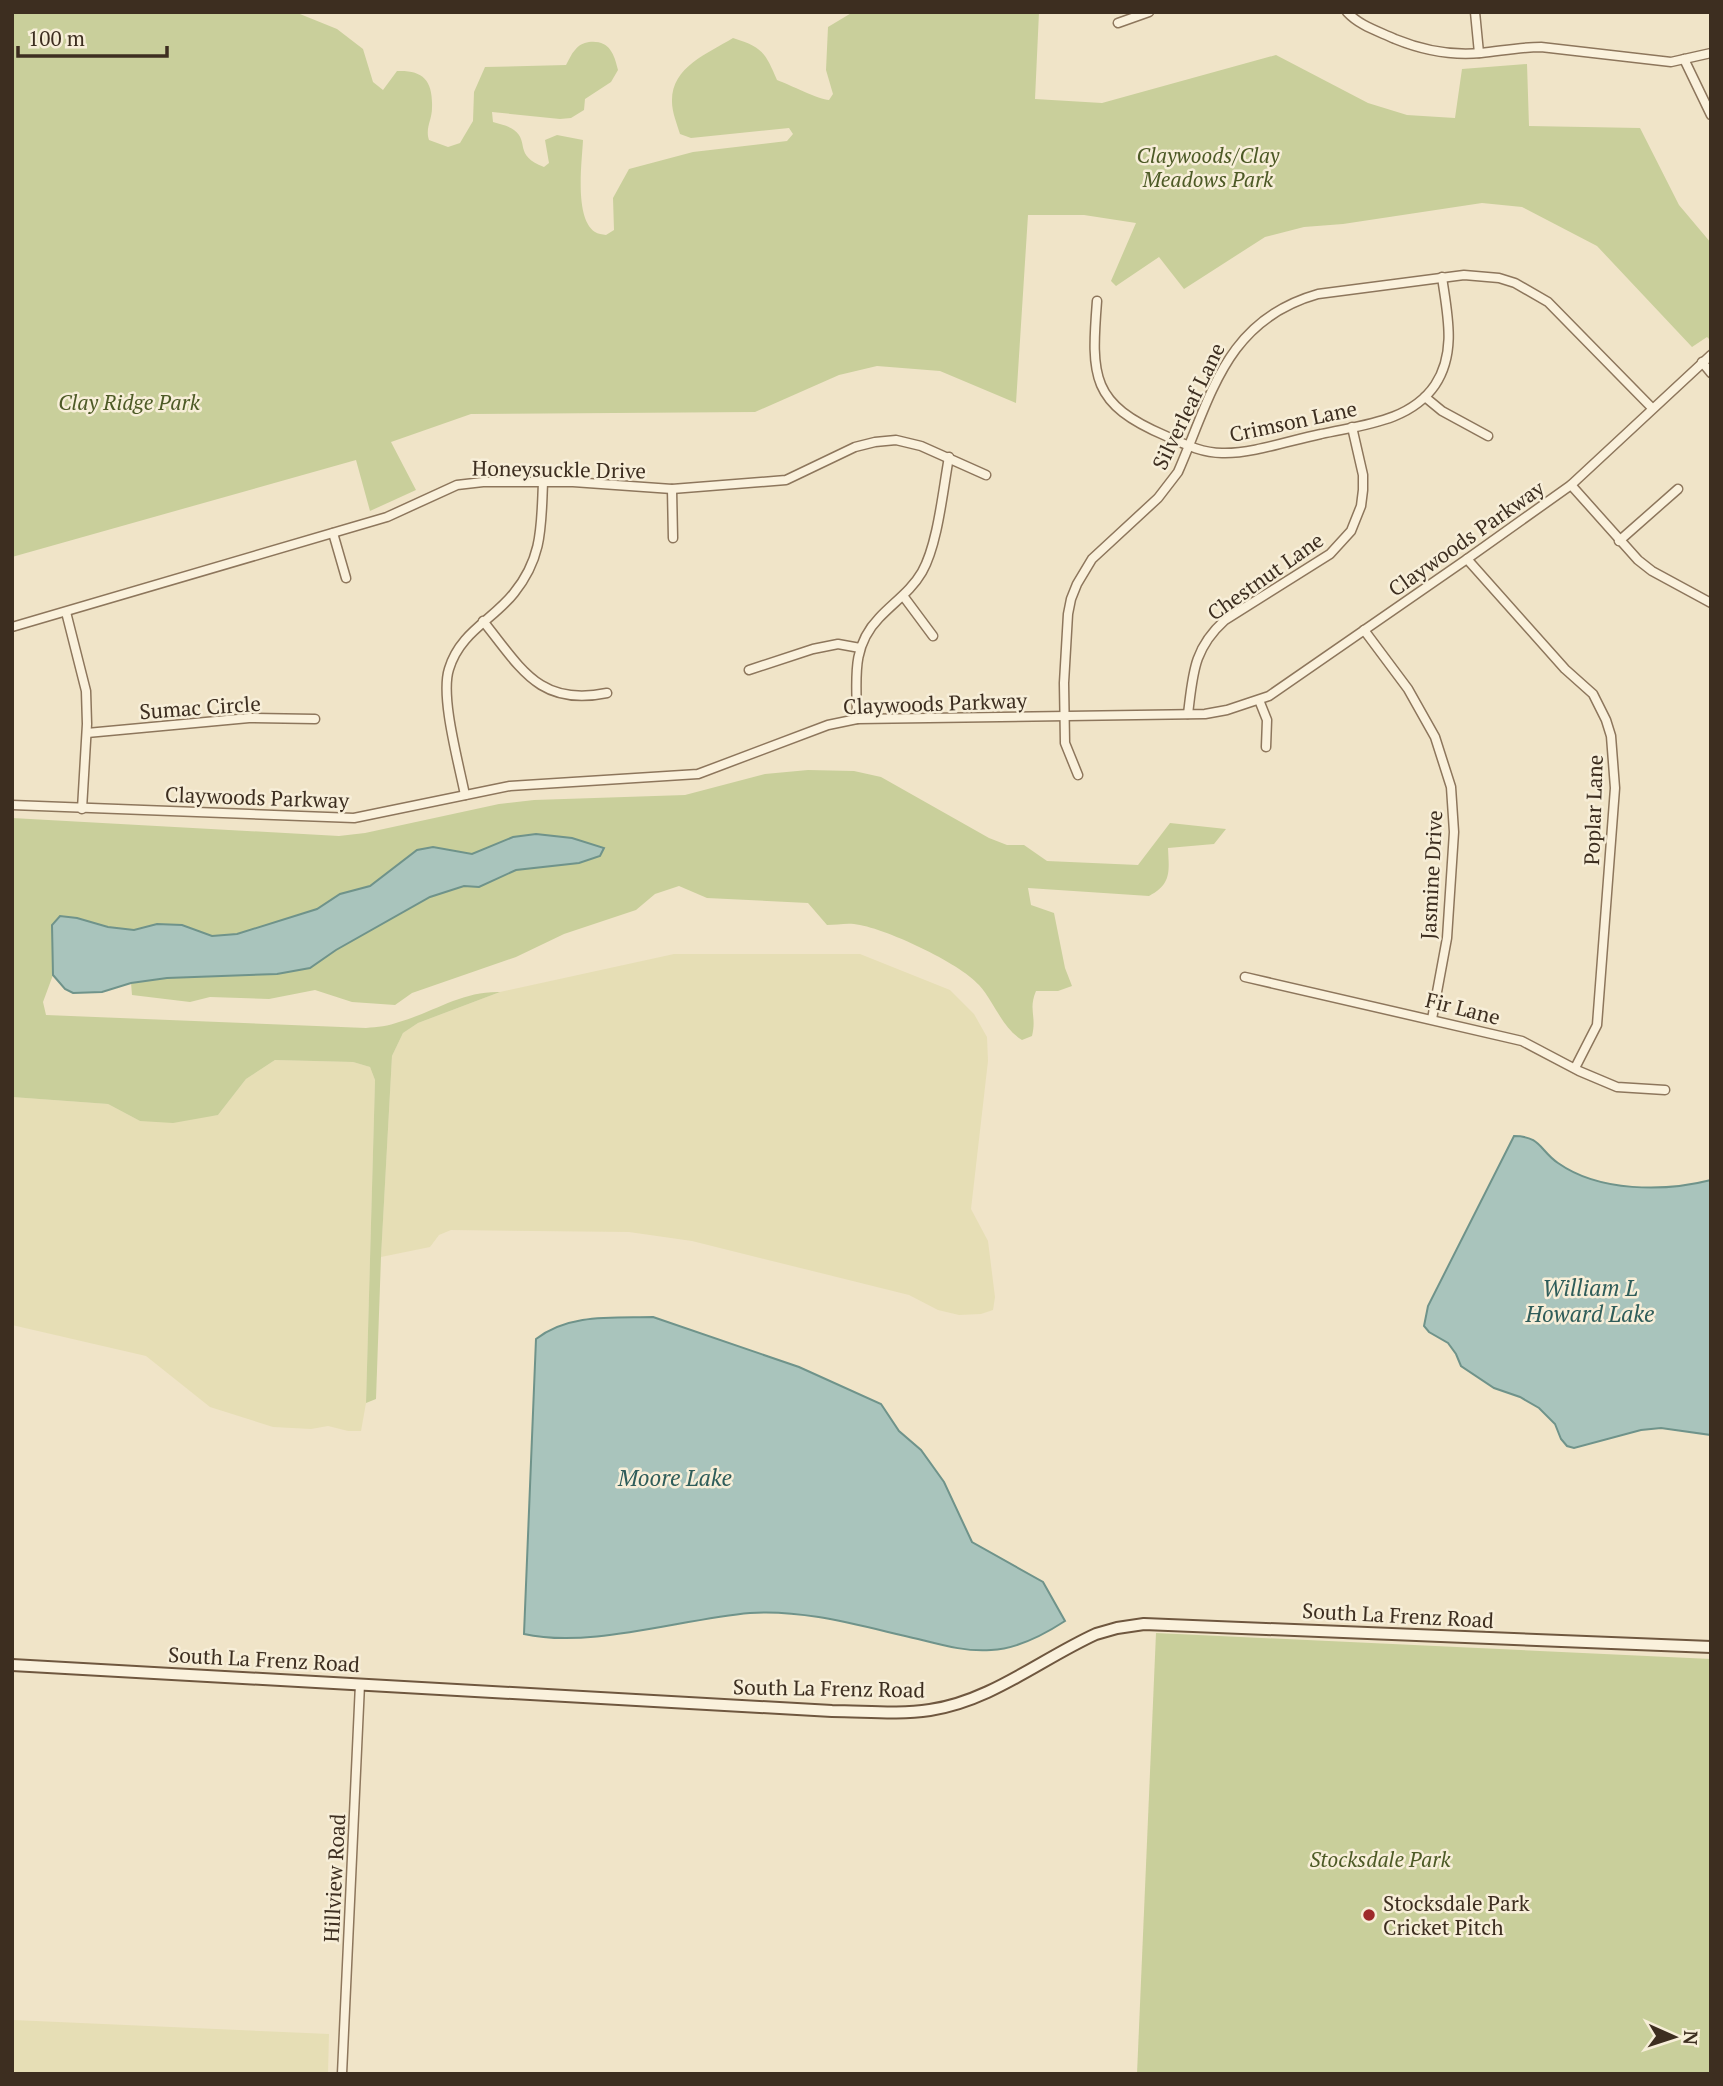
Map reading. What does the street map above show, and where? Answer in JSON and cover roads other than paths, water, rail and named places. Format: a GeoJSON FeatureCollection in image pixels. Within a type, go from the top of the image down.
{"type":"FeatureCollection","features":[{"type":"Feature","properties":{"kind":"street"},"geometry":{"type":"LineString","coordinates":[[1118,23],[1149,12]]}},
{"type":"Feature","properties":{"kind":"street"},"geometry":{"type":"LineString","coordinates":[[1347,12],[1378,33],[1408,46],[1443,53],[1479,53],[1541,47],[1671,62],[1711,53]]}},
{"type":"Feature","properties":{"kind":"street"},"geometry":{"type":"LineString","coordinates":[[1475,12],[1479,53]]}},
{"type":"Feature","properties":{"kind":"street"},"geometry":{"type":"LineString","coordinates":[[1684,59],[1711,115]]}},
{"type":"Feature","properties":{"kind":"street","name":"Silverleaf Lane"},"geometry":{"type":"LineString","coordinates":[[1078,775],[1065,743],[1064,717],[1068,614],[1077,584],[1101,548],[1170,485],[1232,353],[1253,327],[1268,315],[1300,299],[1318,294],[1442,277],[1480,275],[1499,278],[1532,291],[1561,312],[1652,408]]}},
{"type":"Feature","properties":{"kind":"street","name":"Crimson Lane"},"geometry":{"type":"LineString","coordinates":[[1097,301],[1095,366],[1107,396],[1126,416],[1138,424],[1189,446],[1213,453],[1235,453],[1402,413],[1425,397],[1442,372],[1449,347],[1442,277]]}},
{"type":"Feature","properties":{"kind":"street","name":"Claywoods Parkway"},"geometry":{"type":"LineString","coordinates":[[12,805],[354,818],[510,786],[698,774],[828,725],[857,719],[1188,714],[1227,710],[1269,696],[1570,485],[1711,355]]}},
{"type":"Feature","properties":{"kind":"street"},"geometry":{"type":"LineString","coordinates":[[1702,362],[1711,373]]}},
{"type":"Feature","properties":{"kind":"street"},"geometry":{"type":"LineString","coordinates":[[1425,397],[1442,411],[1488,436]]}},
{"type":"Feature","properties":{"kind":"street","name":"Chestnut Lane"},"geometry":{"type":"LineString","coordinates":[[1188,714],[1194,666],[1199,652],[1214,630],[1225,620],[1330,554],[1351,531],[1361,506],[1363,490],[1363,475],[1352,427]]}},
{"type":"Feature","properties":{"kind":"street","name":"Honeysuckle Drive"},"geometry":{"type":"LineString","coordinates":[[12,627],[387,517],[457,485],[483,482],[543,483],[672,489],[786,480],[855,447],[895,440],[921,446],[986,475]]}},
{"type":"Feature","properties":{"kind":"street"},"geometry":{"type":"LineString","coordinates":[[857,719],[856,658],[865,635],[904,597],[923,570],[935,533],[949,457]]}},
{"type":"Feature","properties":{"kind":"street"},"geometry":{"type":"LineString","coordinates":[[465,795],[446,691],[448,670],[458,650],[483,621],[513,596],[528,574],[540,543],[543,483]]}},
{"type":"Feature","properties":{"kind":"street"},"geometry":{"type":"LineString","coordinates":[[1570,485],[1638,560],[1652,571],[1711,603]]}},
{"type":"Feature","properties":{"kind":"street"},"geometry":{"type":"LineString","coordinates":[[672,489],[673,538]]}},
{"type":"Feature","properties":{"kind":"street"},"geometry":{"type":"LineString","coordinates":[[1619,541],[1678,489]]}},
{"type":"Feature","properties":{"kind":"street"},"geometry":{"type":"LineString","coordinates":[[333,533],[346,578]]}},
{"type":"Feature","properties":{"kind":"street","name":"Poplar Lane"},"geometry":{"type":"LineString","coordinates":[[1467,559],[1565,669],[1592,694],[1611,736],[1615,788],[1597,1025],[1575,1068]]}},
{"type":"Feature","properties":{"kind":"street"},"geometry":{"type":"LineString","coordinates":[[904,597],[933,636]]}},
{"type":"Feature","properties":{"kind":"street"},"geometry":{"type":"LineString","coordinates":[[66,612],[86,691],[87,733],[82,809]]}},
{"type":"Feature","properties":{"kind":"street"},"geometry":{"type":"LineString","coordinates":[[483,621],[534,681],[549,691],[583,698],[607,693]]}},
{"type":"Feature","properties":{"kind":"street","name":"Jasmine Drive"},"geometry":{"type":"LineString","coordinates":[[1364,630],[1408,689],[1435,737],[1451,787],[1454,832],[1447,938],[1432,1019]]}},
{"type":"Feature","properties":{"kind":"street"},"geometry":{"type":"LineString","coordinates":[[749,670],[813,649],[838,644],[860,648]]}},
{"type":"Feature","properties":{"kind":"street"},"geometry":{"type":"LineString","coordinates":[[1259,700],[1267,720],[1266,747]]}},
{"type":"Feature","properties":{"kind":"street","name":"Sumac Circle"},"geometry":{"type":"LineString","coordinates":[[87,733],[249,719],[315,719]]}},
{"type":"Feature","properties":{"kind":"street","name":"Fir Lane"},"geometry":{"type":"LineString","coordinates":[[1245,977],[1522,1041],[1617,1087],[1665,1090]]}},
{"type":"Feature","properties":{"kind":"street","name":"South La Frenz Road"},"geometry":{"type":"LineString","coordinates":[[12,1665],[832,1711],[908,1712],[929,1711],[972,1699],[1096,1634],[1143,1624],[1711,1647]]}},
{"type":"Feature","properties":{"kind":"street","name":"Hillview Road"},"geometry":{"type":"LineString","coordinates":[[342,2074],[360,1684]]}},
{"type":"Feature","properties":{"kind":"water"},"geometry":{"type":"Polygon","coordinates":[[[536,834],[572,838],[604,848],[600,856],[579,863],[516,870],[479,887],[464,886],[430,897],[336,950],[310,968],[277,974],[167,978],[131,983],[102,992],[73,993],[65,989],[53,975],[52,925],[60,916],[134,930],[157,924],[182,925],[212,936],[237,934],[317,909],[340,894],[370,886],[417,850],[433,847],[472,854],[513,837],[536,834]]]}},
{"type":"Feature","properties":{"kind":"water","name":"William L Howard Lake"},"geometry":{"type":"Polygon","coordinates":[[[1514,1136],[1535,1141],[1558,1163],[1593,1180],[1653,1188],[1711,1180],[1711,1435],[1661,1428],[1641,1430],[1574,1448],[1567,1446],[1555,1424],[1539,1408],[1520,1397],[1494,1388],[1461,1366],[1448,1343],[1424,1326],[1428,1306],[1514,1136]]]}},
{"type":"Feature","properties":{"kind":"water","name":"Moore Lake"},"geometry":{"type":"Polygon","coordinates":[[[653,1317],[799,1367],[881,1404],[899,1431],[921,1450],[944,1482],[972,1542],[1043,1582],[1065,1621],[1020,1644],[982,1650],[945,1646],[814,1616],[771,1612],[723,1616],[606,1636],[550,1638],[524,1634],[536,1339],[577,1321],[653,1317]]]}},
{"type":"Feature","properties":{"kind":"place","name":"Stocksdale Park Cricket Pitch"},"geometry":{"type":"Point","coordinates":[1369,1915]}},
{"type":"Feature","properties":{"kind":"park label","name":"Claywoods/Clay Meadows Park"},"geometry":{"type":"Point","coordinates":[1208,167]}},
{"type":"Feature","properties":{"kind":"park label","name":"Clay Ridge Park"},"geometry":{"type":"Point","coordinates":[129,402]}},
{"type":"Feature","properties":{"kind":"park label","name":"Stocksdale Park"},"geometry":{"type":"Point","coordinates":[1380,1859]}}]}
